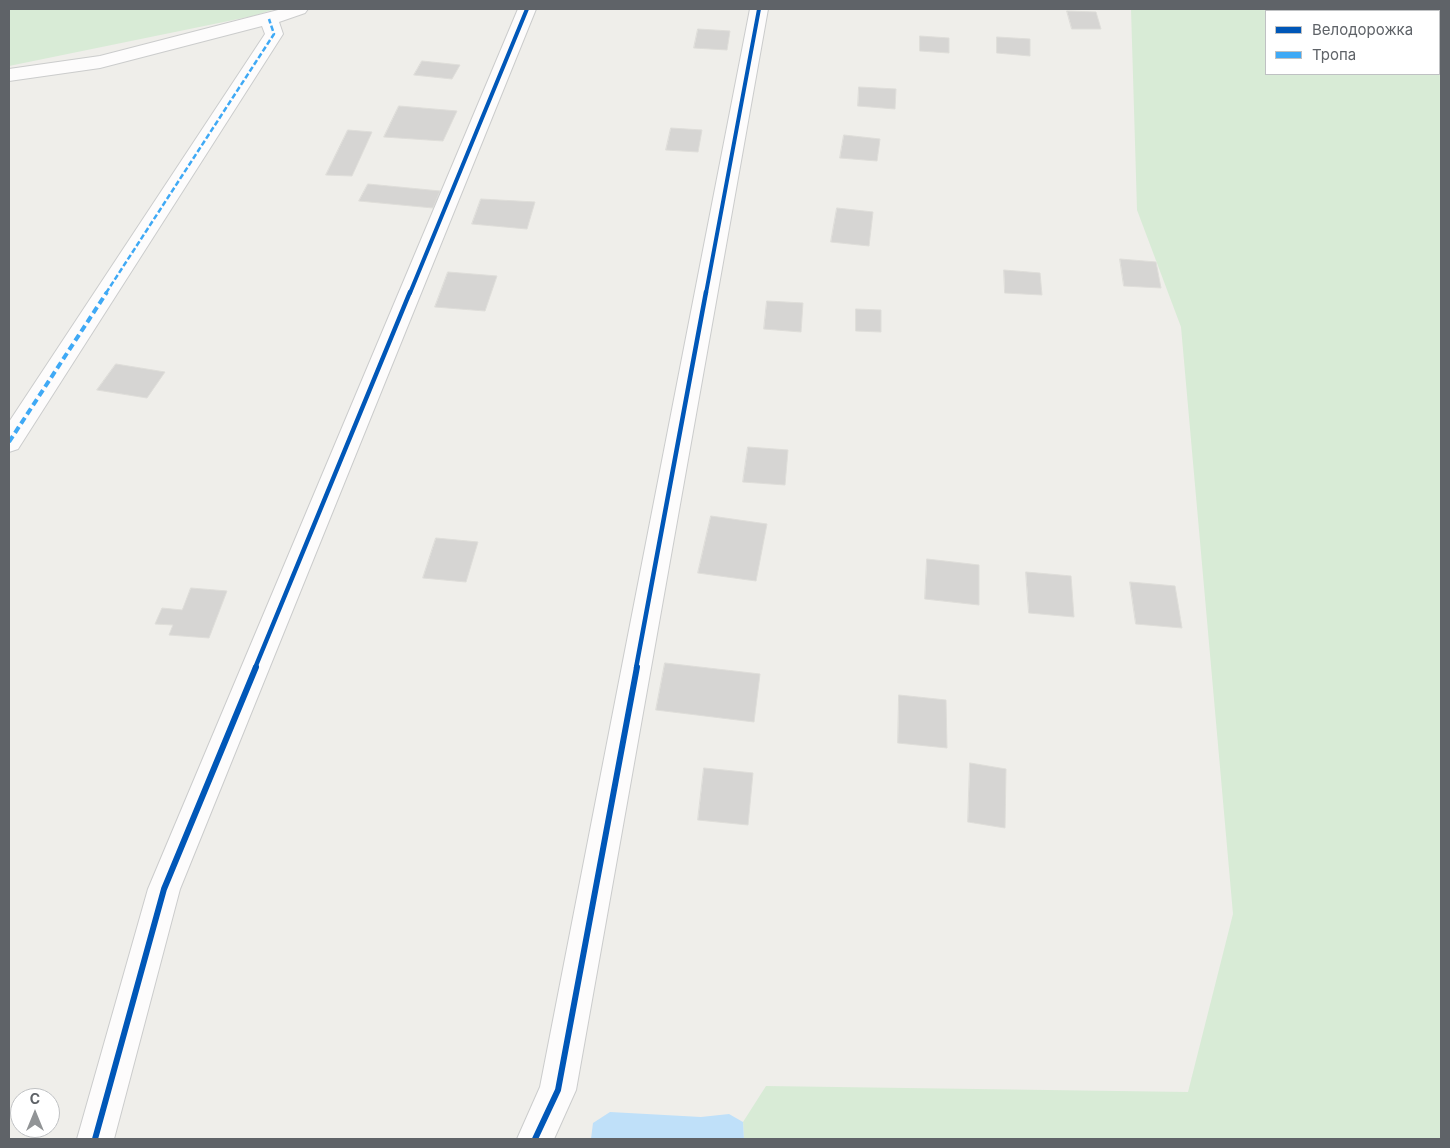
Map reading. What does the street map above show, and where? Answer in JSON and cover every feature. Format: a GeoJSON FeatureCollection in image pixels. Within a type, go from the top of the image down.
{"type":"FeatureCollection","features":[{"type":"Feature","properties":{"kind":"street"},"geometry":{"type":"LineString","coordinates":[[9,75],[100,62],[269,19],[299,9]]}},
{"type":"Feature","properties":{"kind":"street"},"geometry":{"type":"LineString","coordinates":[[95,1139],[164,889],[527,9]]}},
{"type":"Feature","properties":{"kind":"street"},"geometry":{"type":"LineString","coordinates":[[535,1139],[558,1090],[759,9]]}},
{"type":"Feature","properties":{"kind":"street"},"geometry":{"type":"LineString","coordinates":[[9,442],[274,34],[269,19]]}},
{"type":"Feature","properties":{"kind":"green space"},"geometry":{"type":"Polygon","coordinates":[[[9,9],[275,9],[253,16],[9,66],[9,9]]]}},
{"type":"Feature","properties":{"kind":"green space"},"geometry":{"type":"Polygon","coordinates":[[[1131,9],[1441,9],[1441,1139],[744,1139],[743,1122],[766,1086],[1188,1092],[1233,914],[1181,327],[1137,210],[1131,9]]]}},
{"type":"Feature","properties":{"kind":"water"},"geometry":{"type":"Polygon","coordinates":[[[610,1112],[701,1117],[729,1114],[743,1122],[744,1139],[591,1139],[593,1123],[610,1112]]]}},
{"type":"Feature","properties":{"kind":"building"},"geometry":{"type":"Polygon","coordinates":[[[1067,11],[1096,12],[1101,29],[1072,29],[1067,11]]]}},
{"type":"Feature","properties":{"kind":"building"},"geometry":{"type":"Polygon","coordinates":[[[698,29],[730,31],[727,50],[694,48],[698,29]]]}},
{"type":"Feature","properties":{"kind":"building"},"geometry":{"type":"Polygon","coordinates":[[[920,36],[949,38],[949,53],[920,51],[920,36]]]}},
{"type":"Feature","properties":{"kind":"building"},"geometry":{"type":"Polygon","coordinates":[[[997,37],[1030,39],[1030,56],[997,53],[997,37]]]}},
{"type":"Feature","properties":{"kind":"building"},"geometry":{"type":"Polygon","coordinates":[[[422,61],[460,65],[452,79],[414,75],[422,61]]]}},
{"type":"Feature","properties":{"kind":"building"},"geometry":{"type":"Polygon","coordinates":[[[859,87],[896,89],[895,109],[858,106],[859,87]]]}},
{"type":"Feature","properties":{"kind":"building"},"geometry":{"type":"Polygon","coordinates":[[[399,106],[457,111],[443,141],[384,137],[399,106]]]}},
{"type":"Feature","properties":{"kind":"building"},"geometry":{"type":"Polygon","coordinates":[[[671,128],[702,130],[698,152],[666,150],[671,128]]]}},
{"type":"Feature","properties":{"kind":"building"},"geometry":{"type":"Polygon","coordinates":[[[348,130],[372,132],[352,176],[326,175],[348,130]]]}},
{"type":"Feature","properties":{"kind":"building"},"geometry":{"type":"Polygon","coordinates":[[[844,135],[880,139],[877,161],[840,158],[844,135]]]}},
{"type":"Feature","properties":{"kind":"building"},"geometry":{"type":"Polygon","coordinates":[[[368,184],[440,191],[433,208],[359,201],[368,184]]]}},
{"type":"Feature","properties":{"kind":"building"},"geometry":{"type":"Polygon","coordinates":[[[481,199],[535,202],[527,229],[472,224],[481,199]]]}},
{"type":"Feature","properties":{"kind":"building"},"geometry":{"type":"Polygon","coordinates":[[[837,208],[873,212],[869,246],[831,242],[837,208]]]}},
{"type":"Feature","properties":{"kind":"building"},"geometry":{"type":"Polygon","coordinates":[[[1120,259],[1156,262],[1161,288],[1124,286],[1120,259]]]}},
{"type":"Feature","properties":{"kind":"building"},"geometry":{"type":"Polygon","coordinates":[[[1004,270],[1040,273],[1042,295],[1005,293],[1004,270]]]}},
{"type":"Feature","properties":{"kind":"building"},"geometry":{"type":"Polygon","coordinates":[[[448,272],[497,276],[485,311],[435,307],[448,272]]]}},
{"type":"Feature","properties":{"kind":"building"},"geometry":{"type":"Polygon","coordinates":[[[767,301],[803,303],[801,332],[764,329],[767,301]]]}},
{"type":"Feature","properties":{"kind":"building"},"geometry":{"type":"Polygon","coordinates":[[[856,309],[881,310],[881,332],[856,331],[856,309]]]}},
{"type":"Feature","properties":{"kind":"building"},"geometry":{"type":"Polygon","coordinates":[[[116,364],[165,372],[147,398],[97,390],[116,364]]]}},
{"type":"Feature","properties":{"kind":"building"},"geometry":{"type":"Polygon","coordinates":[[[748,447],[788,450],[785,485],[743,482],[748,447]]]}},
{"type":"Feature","properties":{"kind":"building"},"geometry":{"type":"Polygon","coordinates":[[[711,516],[767,524],[756,581],[698,573],[711,516]]]}},
{"type":"Feature","properties":{"kind":"building"},"geometry":{"type":"Polygon","coordinates":[[[436,538],[478,542],[466,582],[423,578],[436,538]]]}},
{"type":"Feature","properties":{"kind":"building"},"geometry":{"type":"Polygon","coordinates":[[[927,559],[979,565],[979,605],[925,599],[927,559]]]}},
{"type":"Feature","properties":{"kind":"building"},"geometry":{"type":"Polygon","coordinates":[[[1026,572],[1071,576],[1074,617],[1029,613],[1026,572]]]}},
{"type":"Feature","properties":{"kind":"building"},"geometry":{"type":"Polygon","coordinates":[[[1130,582],[1175,586],[1182,628],[1136,624],[1130,582]]]}},
{"type":"Feature","properties":{"kind":"building"},"geometry":{"type":"Polygon","coordinates":[[[191,588],[227,591],[209,638],[169,635],[173,625],[155,624],[162,608],[182,610],[191,588]]]}},
{"type":"Feature","properties":{"kind":"building"},"geometry":{"type":"Polygon","coordinates":[[[665,663],[760,674],[754,722],[656,710],[665,663]]]}},
{"type":"Feature","properties":{"kind":"building"},"geometry":{"type":"Polygon","coordinates":[[[899,695],[946,700],[947,748],[898,743],[899,695]]]}},
{"type":"Feature","properties":{"kind":"building"},"geometry":{"type":"Polygon","coordinates":[[[970,763],[1006,769],[1005,828],[968,822],[970,763]]]}},
{"type":"Feature","properties":{"kind":"building"},"geometry":{"type":"Polygon","coordinates":[[[704,768],[753,773],[748,825],[698,820],[704,768]]]}},
{"type":"Feature","properties":{"kind":"marked path"},"geometry":{"type":"LineString","coordinates":[[9,442],[274,34],[269,19]]}},
{"type":"Feature","properties":{"kind":"cycle path"},"geometry":{"type":"LineString","coordinates":[[95,1139],[164,889],[527,9]]}},
{"type":"Feature","properties":{"kind":"cycle path"},"geometry":{"type":"LineString","coordinates":[[535,1139],[558,1090],[759,9]]}}]}
